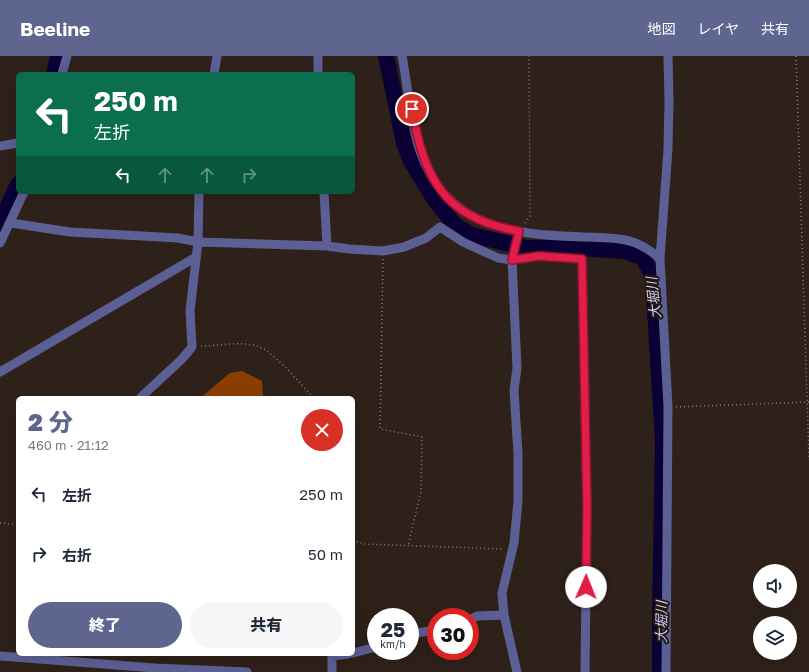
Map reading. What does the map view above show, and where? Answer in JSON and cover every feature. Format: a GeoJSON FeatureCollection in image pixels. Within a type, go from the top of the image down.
{"type":"FeatureCollection","features":[{"type":"Feature","properties":{"kind":"street"},"geometry":{"type":"LineString","coordinates":[[63,72],[67,56]]}},
{"type":"Feature","properties":{"kind":"street"},"geometry":{"type":"LineString","coordinates":[[214,72],[217,56]]}},
{"type":"Feature","properties":{"kind":"street"},"geometry":{"type":"LineString","coordinates":[[318,56],[318,72]]}},
{"type":"Feature","properties":{"kind":"street"},"geometry":{"type":"LineString","coordinates":[[402,56],[416,136],[423,158],[432,178],[454,204],[486,224],[519,232],[556,236],[625,239],[650,249],[660,259]]}},
{"type":"Feature","properties":{"kind":"street"},"geometry":{"type":"LineString","coordinates":[[666,672],[668,407],[660,259],[668,149],[668,56]]}},
{"type":"Feature","properties":{"kind":"street"},"geometry":{"type":"LineString","coordinates":[[0,146],[16,143]]}},
{"type":"Feature","properties":{"kind":"street"},"geometry":{"type":"LineString","coordinates":[[0,243],[23,194]]}},
{"type":"Feature","properties":{"kind":"street"},"geometry":{"type":"LineString","coordinates":[[142,396],[182,359],[192,347],[190,311],[198,242],[199,194]]}},
{"type":"Feature","properties":{"kind":"street"},"geometry":{"type":"LineString","coordinates":[[324,194],[327,246]]}},
{"type":"Feature","properties":{"kind":"street"},"geometry":{"type":"LineString","coordinates":[[10,223],[70,232],[178,238],[198,242],[327,246],[383,251],[404,247],[426,238],[440,227],[480,251],[498,258],[513,260],[539,256],[582,259],[587,506],[585,672]]}},
{"type":"Feature","properties":{"kind":"street"},"geometry":{"type":"LineString","coordinates":[[517,672],[504,615],[502,593],[514,543],[518,501],[518,454],[514,390],[516,368],[513,260],[519,232]]}},
{"type":"Feature","properties":{"kind":"street"},"geometry":{"type":"LineString","coordinates":[[0,372],[196,258]]}},
{"type":"Feature","properties":{"kind":"street"},"geometry":{"type":"LineString","coordinates":[[479,616],[504,615]]}},
{"type":"Feature","properties":{"kind":"street"},"geometry":{"type":"LineString","coordinates":[[355,652],[367,649]]}},
{"type":"Feature","properties":{"kind":"street"},"geometry":{"type":"LineString","coordinates":[[0,656],[42,656],[155,670],[247,672]]}},
{"type":"Feature","properties":{"kind":"street"},"geometry":{"type":"LineString","coordinates":[[332,656],[332,672]]}},
{"type":"Feature","properties":{"kind":"path"},"geometry":{"type":"LineString","coordinates":[[519,232],[530,216],[529,56]]}},
{"type":"Feature","properties":{"kind":"path"},"geometry":{"type":"LineString","coordinates":[[796,56],[809,460]]}},
{"type":"Feature","properties":{"kind":"path"},"geometry":{"type":"LineString","coordinates":[[383,251],[380,429],[422,437],[421,491],[408,546]]}},
{"type":"Feature","properties":{"kind":"path"},"geometry":{"type":"LineString","coordinates":[[192,347],[239,344],[258,347],[276,359],[312,396]]}},
{"type":"Feature","properties":{"kind":"path"},"geometry":{"type":"LineString","coordinates":[[668,407],[808,402]]}},
{"type":"Feature","properties":{"kind":"path"},"geometry":{"type":"LineString","coordinates":[[0,523],[16,525]]}},
{"type":"Feature","properties":{"kind":"path"},"geometry":{"type":"LineString","coordinates":[[355,541],[364,544],[512,549]]}},
{"type":"Feature","properties":{"kind":"shaded area"},"geometry":{"type":"Polygon","coordinates":[[[242,371],[262,381],[263,396],[202,396],[230,373],[242,371]]]}},
{"type":"Feature","properties":{"kind":"waterway"},"geometry":{"type":"LineString","coordinates":[[54,72],[58,56]]}},
{"type":"Feature","properties":{"kind":"waterway","name":"大堀川"},"geometry":{"type":"LineString","coordinates":[[386,56],[404,143],[411,161],[436,202],[456,226],[472,235],[527,248],[578,248],[625,251],[643,258],[653,276],[663,441],[660,672]]}},
{"type":"Feature","properties":{"kind":"waterway"},"geometry":{"type":"LineString","coordinates":[[0,224],[16,188]]}},
{"type":"Feature","properties":{"kind":"route"},"geometry":{"type":"LineString","coordinates":[[412,109],[416,136],[425,165],[441,190],[454,204],[486,224],[519,231],[512,260],[539,256],[582,259],[587,506],[586,587]]}}]}
